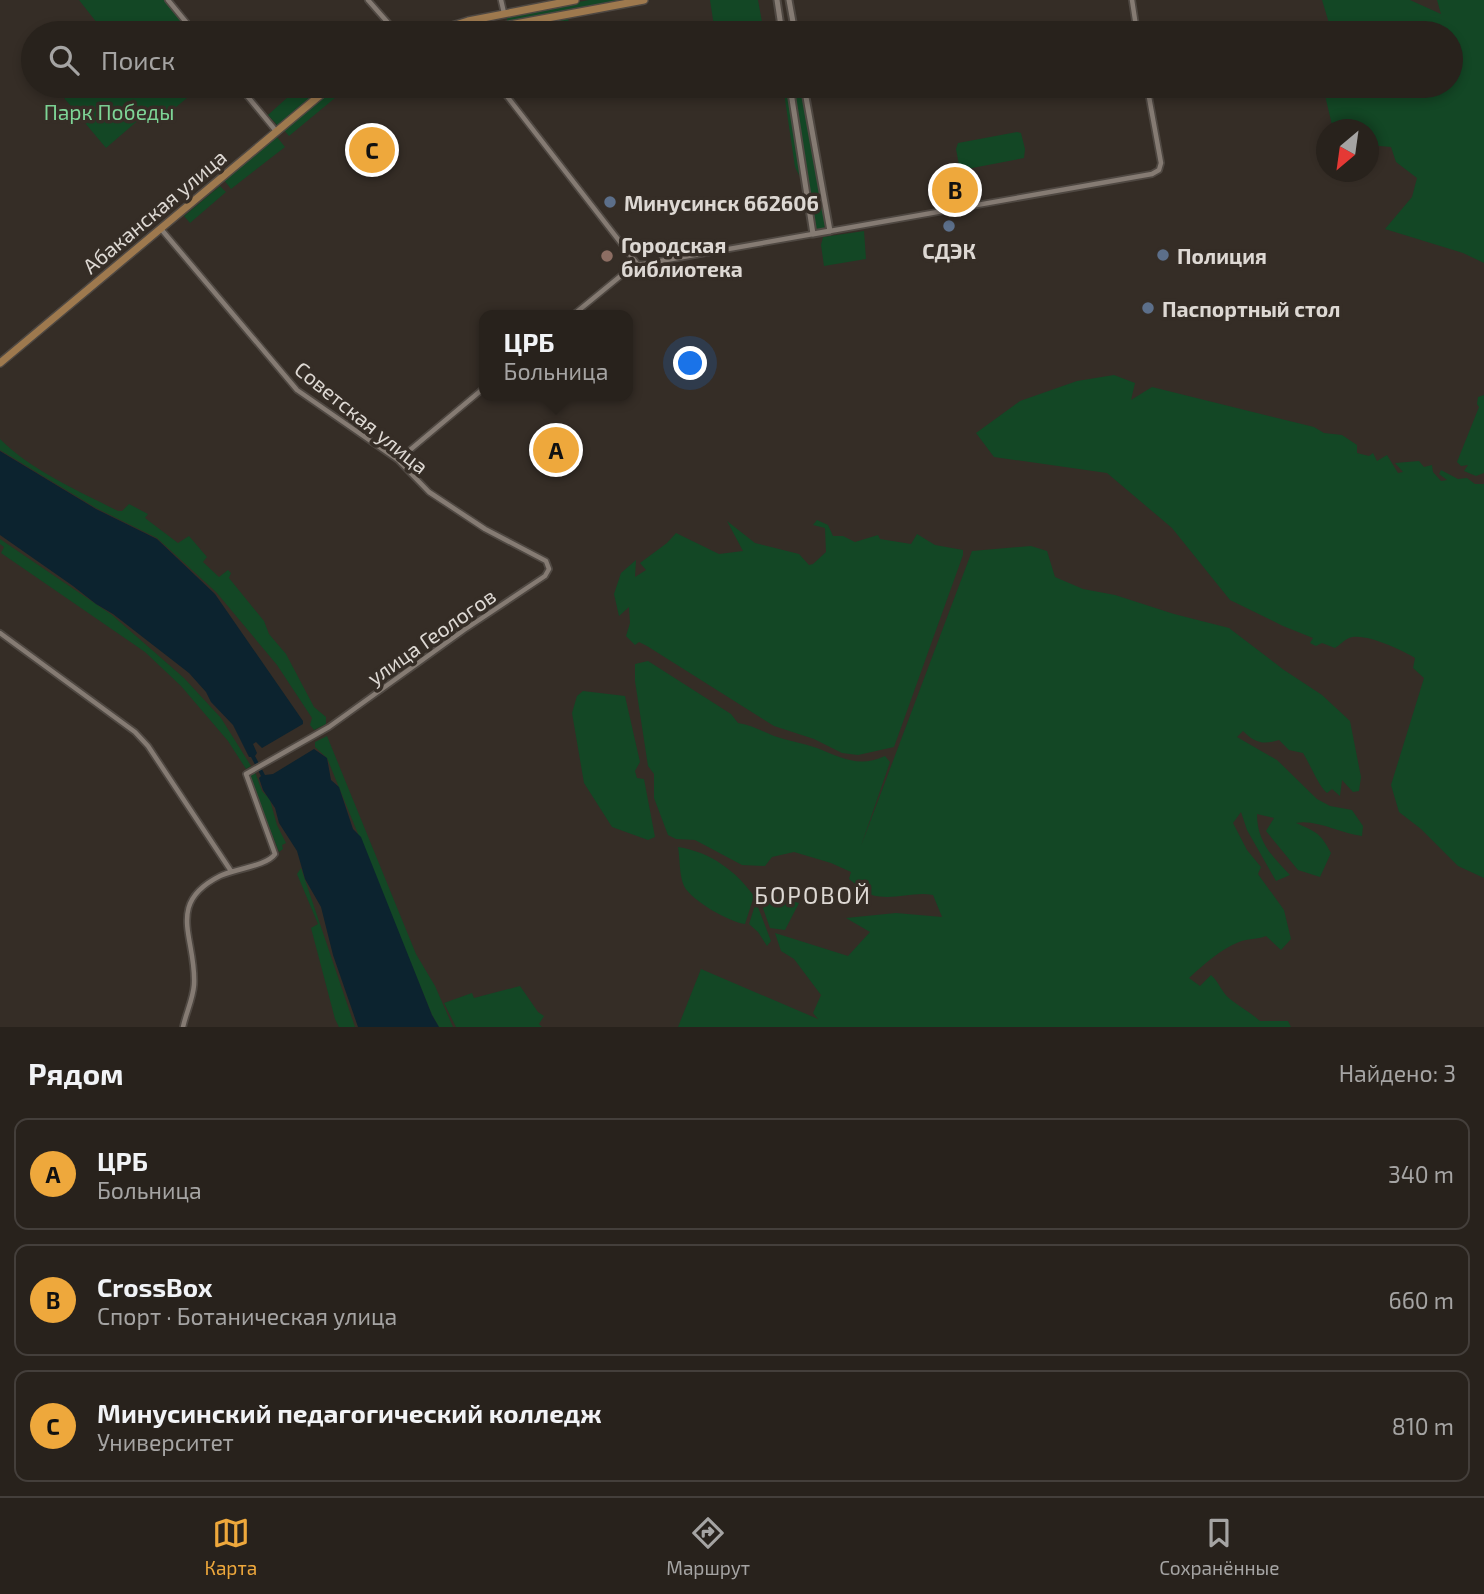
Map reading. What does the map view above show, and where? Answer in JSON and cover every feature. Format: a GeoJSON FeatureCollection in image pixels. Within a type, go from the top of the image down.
{"type":"FeatureCollection","features":[{"type":"Feature","properties":{"kind":"main road"},"geometry":{"type":"LineString","coordinates":[[468,21],[575,0]]}},
{"type":"Feature","properties":{"kind":"main road"},"geometry":{"type":"LineString","coordinates":[[533,21],[644,0]]}},
{"type":"Feature","properties":{"kind":"main road"},"geometry":{"type":"LineString","coordinates":[[776,0],[780,21]]}},
{"type":"Feature","properties":{"kind":"main road"},"geometry":{"type":"LineString","coordinates":[[789,0],[793,21]]}},
{"type":"Feature","properties":{"kind":"main road"},"geometry":{"type":"LineString","coordinates":[[504,14],[505,21]]}},
{"type":"Feature","properties":{"kind":"main road","name":"Абаканская улица"},"geometry":{"type":"LineString","coordinates":[[0,363],[316,98]]}},
{"type":"Feature","properties":{"kind":"main road"},"geometry":{"type":"LineString","coordinates":[[792,98],[813,234],[830,231],[806,98]]}},
{"type":"Feature","properties":{"kind":"street"},"geometry":{"type":"LineString","coordinates":[[168,0],[185,21]]}},
{"type":"Feature","properties":{"kind":"street"},"geometry":{"type":"LineString","coordinates":[[368,0],[386,21]]}},
{"type":"Feature","properties":{"kind":"street"},"geometry":{"type":"LineString","coordinates":[[502,0],[504,14]]}},
{"type":"Feature","properties":{"kind":"street"},"geometry":{"type":"LineString","coordinates":[[1132,0],[1135,21]]}},
{"type":"Feature","properties":{"kind":"street"},"geometry":{"type":"LineString","coordinates":[[249,98],[276,131]]}},
{"type":"Feature","properties":{"kind":"street"},"geometry":{"type":"LineString","coordinates":[[508,98],[638,265]]}},
{"type":"Feature","properties":{"kind":"street"},"geometry":{"type":"LineString","coordinates":[[830,231],[1142,177],[1158,170],[1161,163],[1149,98]]}},
{"type":"Feature","properties":{"kind":"street","name":"Советская улица"},"geometry":{"type":"LineString","coordinates":[[160,229],[290,384],[398,460],[429,492],[485,529],[547,561]]}},
{"type":"Feature","properties":{"kind":"street"},"geometry":{"type":"LineString","coordinates":[[579,310],[638,265],[813,234]]}},
{"type":"Feature","properties":{"kind":"street"},"geometry":{"type":"LineString","coordinates":[[398,460],[479,392]]}},
{"type":"Feature","properties":{"kind":"street","name":"улица Геологов"},"geometry":{"type":"LineString","coordinates":[[231,871],[268,860],[275,854],[248,772],[363,704],[436,649],[545,576],[549,569],[547,561]]}},
{"type":"Feature","properties":{"kind":"street"},"geometry":{"type":"LineString","coordinates":[[0,633],[135,732],[148,746],[231,871],[209,882],[197,892],[188,905],[186,916],[194,984],[183,1027]]}},
{"type":"Feature","properties":{"kind":"green space"},"geometry":{"type":"Polygon","coordinates":[[[79,0],[164,0],[182,21],[96,21],[79,0]]]}},
{"type":"Feature","properties":{"kind":"green space"},"geometry":{"type":"Polygon","coordinates":[[[589,0],[630,0],[513,21],[507,21],[507,15],[589,0]]]}},
{"type":"Feature","properties":{"kind":"green space"},"geometry":{"type":"Polygon","coordinates":[[[710,0],[758,0],[762,21],[713,21],[710,0]]]}},
{"type":"Feature","properties":{"kind":"green space"},"geometry":{"type":"Polygon","coordinates":[[[1322,0],[1410,0],[1441,14],[1437,0],[1484,0],[1484,263],[1463,253],[1385,229],[1412,197],[1417,178],[1396,162],[1391,147],[1379,146],[1379,119],[1331,119],[1326,98],[1463,98],[1463,21],[1328,21],[1322,0]]]}},
{"type":"Feature","properties":{"kind":"green space"},"geometry":{"type":"Polygon","coordinates":[[[568,17],[569,21],[550,21],[568,17]]]}},
{"type":"Feature","properties":{"kind":"green space","name":"Парк Победы"},"geometry":{"type":"Polygon","coordinates":[[[64,98],[187,98],[158,122],[149,111],[106,148],[64,98]]]}},
{"type":"Feature","properties":{"kind":"green space"},"geometry":{"type":"Polygon","coordinates":[[[287,98],[312,98],[279,127],[268,115],[287,98]]]}},
{"type":"Feature","properties":{"kind":"green space"},"geometry":{"type":"Polygon","coordinates":[[[323,98],[335,98],[289,136],[284,130],[323,98]]]}},
{"type":"Feature","properties":{"kind":"green space"},"geometry":{"type":"Polygon","coordinates":[[[785,98],[789,98],[802,181],[795,167],[785,98]]]}},
{"type":"Feature","properties":{"kind":"green space"},"geometry":{"type":"Polygon","coordinates":[[[793,98],[804,98],[826,224],[823,230],[818,230],[813,225],[793,98]]]}},
{"type":"Feature","properties":{"kind":"green space"},"geometry":{"type":"Polygon","coordinates":[[[1021,133],[1024,158],[967,169],[959,165],[956,149],[958,143],[1021,133]]]}},
{"type":"Feature","properties":{"kind":"green space"},"geometry":{"type":"Polygon","coordinates":[[[277,137],[285,147],[231,189],[224,180],[277,137]]]}},
{"type":"Feature","properties":{"kind":"green space"},"geometry":{"type":"Polygon","coordinates":[[[220,186],[226,192],[190,223],[184,216],[220,186]]]}},
{"type":"Feature","properties":{"kind":"green space"},"geometry":{"type":"Polygon","coordinates":[[[864,231],[866,259],[824,266],[821,245],[823,237],[864,231]]]}},
{"type":"Feature","properties":{"kind":"green space"},"geometry":{"type":"Polygon","coordinates":[[[1114,375],[1135,383],[1131,400],[1152,387],[1314,427],[1324,433],[1342,435],[1357,445],[1357,453],[1369,456],[1373,453],[1377,461],[1387,455],[1398,473],[1403,472],[1395,463],[1419,461],[1424,467],[1432,465],[1433,472],[1441,481],[1447,480],[1439,474],[1441,470],[1458,479],[1467,478],[1475,484],[1484,484],[1484,878],[1458,866],[1421,829],[1399,812],[1391,785],[1424,678],[1413,668],[1415,658],[1364,637],[1349,638],[1335,648],[1322,643],[1316,646],[1310,643],[1313,638],[1230,600],[1172,528],[1107,473],[994,457],[976,433],[1020,401],[1077,381],[1114,375]]]}},
{"type":"Feature","properties":{"kind":"green space"},"geometry":{"type":"Polygon","coordinates":[[[1484,395],[1484,473],[1476,476],[1464,471],[1468,465],[1461,466],[1457,462],[1479,407],[1478,397],[1484,395]]]}},
{"type":"Feature","properties":{"kind":"green space"},"geometry":{"type":"Polygon","coordinates":[[[0,439],[26,461],[118,511],[122,511],[129,504],[148,514],[145,518],[178,543],[189,536],[207,557],[203,562],[219,577],[228,570],[231,573],[229,578],[264,621],[269,634],[286,654],[314,707],[326,717],[326,724],[314,730],[310,725],[312,718],[277,665],[216,592],[157,538],[96,508],[0,450],[0,439]]]}},
{"type":"Feature","properties":{"kind":"green space"},"geometry":{"type":"Polygon","coordinates":[[[817,520],[828,525],[833,536],[843,536],[855,542],[878,535],[880,539],[911,544],[917,534],[935,545],[963,550],[894,747],[858,755],[842,753],[814,739],[774,726],[647,646],[639,642],[635,645],[626,636],[630,623],[629,607],[619,616],[614,594],[621,573],[636,560],[635,577],[646,570],[640,563],[676,533],[719,554],[743,551],[727,521],[755,543],[799,554],[809,565],[826,552],[825,528],[813,525],[817,520]]]}},
{"type":"Feature","properties":{"kind":"green space"},"geometry":{"type":"Polygon","coordinates":[[[0,539],[112,615],[184,678],[221,718],[251,766],[246,769],[228,741],[181,686],[145,652],[1,553],[4,547],[0,544],[0,539]]]}},
{"type":"Feature","properties":{"kind":"green space"},"geometry":{"type":"Polygon","coordinates":[[[1031,546],[1047,551],[1055,577],[1083,589],[1115,595],[1229,628],[1322,695],[1350,721],[1361,777],[1359,791],[1353,792],[1342,780],[1340,796],[1332,789],[1327,793],[1324,790],[1303,753],[1289,750],[1279,740],[1264,743],[1255,740],[1243,731],[1237,737],[1277,760],[1317,799],[1330,806],[1352,810],[1363,826],[1362,836],[1312,823],[1296,823],[1317,834],[1331,853],[1320,877],[1298,870],[1266,831],[1274,818],[1257,814],[1263,841],[1290,875],[1276,881],[1247,830],[1241,812],[1233,823],[1247,850],[1261,867],[1258,874],[1284,910],[1291,939],[1281,950],[1266,936],[1239,942],[1219,953],[1189,978],[1200,986],[1211,975],[1227,997],[1260,1021],[1288,1021],[1291,1027],[678,1027],[701,969],[818,1019],[813,1013],[821,995],[794,959],[781,951],[775,933],[848,956],[870,932],[846,918],[896,913],[942,917],[933,895],[872,895],[849,879],[851,872],[831,863],[794,852],[772,857],[765,866],[742,865],[695,840],[676,839],[668,835],[654,798],[654,774],[648,766],[635,681],[635,664],[648,661],[731,714],[738,723],[851,760],[876,760],[885,756],[890,762],[861,846],[972,551],[1031,546]]]}},
{"type":"Feature","properties":{"kind":"green space"},"geometry":{"type":"Polygon","coordinates":[[[583,691],[625,696],[640,762],[635,771],[637,778],[644,779],[655,837],[648,840],[612,827],[584,783],[572,713],[577,696],[583,691]]]}},
{"type":"Feature","properties":{"kind":"green space"},"geometry":{"type":"Polygon","coordinates":[[[327,736],[416,954],[435,986],[453,1027],[439,1027],[432,1015],[327,758],[315,747],[315,742],[327,736]]]}},
{"type":"Feature","properties":{"kind":"green space"},"geometry":{"type":"Polygon","coordinates":[[[255,772],[262,791],[270,800],[277,825],[286,843],[279,852],[249,776],[255,772]]]}},
{"type":"Feature","properties":{"kind":"green space"},"geometry":{"type":"Polygon","coordinates":[[[678,847],[711,858],[730,870],[747,887],[754,896],[745,924],[712,910],[688,892],[681,877],[678,847]]]}},
{"type":"Feature","properties":{"kind":"green space"},"geometry":{"type":"Polygon","coordinates":[[[301,868],[355,1027],[339,1027],[335,1019],[311,928],[318,924],[297,874],[301,868]]]}},
{"type":"Feature","properties":{"kind":"green space"},"geometry":{"type":"Polygon","coordinates":[[[772,896],[799,903],[785,930],[770,928],[759,897],[772,896]]]}},
{"type":"Feature","properties":{"kind":"green space"},"geometry":{"type":"Polygon","coordinates":[[[756,902],[771,941],[767,946],[749,924],[756,902]]]}},
{"type":"Feature","properties":{"kind":"green space"},"geometry":{"type":"Polygon","coordinates":[[[520,986],[538,1012],[544,1016],[539,1024],[542,1027],[456,1027],[444,1003],[472,993],[474,998],[520,986]]]}},
{"type":"Feature","properties":{"kind":"water"},"geometry":{"type":"Polygon","coordinates":[[[0,451],[96,509],[157,539],[215,594],[303,721],[303,724],[262,748],[256,742],[253,744],[257,753],[255,756],[265,775],[273,774],[314,749],[327,758],[331,780],[339,787],[353,829],[361,837],[439,1027],[358,1027],[333,955],[321,907],[305,879],[297,851],[263,790],[259,778],[261,776],[233,725],[189,673],[113,614],[0,535],[0,451]]]}},
{"type":"Feature","properties":{"kind":"place","name":"Минусинский педагогический колледж"},"geometry":{"type":"Point","coordinates":[372,150]}},
{"type":"Feature","properties":{"kind":"place","name":"CrossBox"},"geometry":{"type":"Point","coordinates":[955,190]}},
{"type":"Feature","properties":{"kind":"place","name":"Минусинск 662606"},"geometry":{"type":"Point","coordinates":[610,202]}},
{"type":"Feature","properties":{"kind":"place","name":"СДЭК"},"geometry":{"type":"Point","coordinates":[949,226]}},
{"type":"Feature","properties":{"kind":"place","name":"Полиция"},"geometry":{"type":"Point","coordinates":[1163,255]}},
{"type":"Feature","properties":{"kind":"place","name":"Городская библиотека"},"geometry":{"type":"Point","coordinates":[607,256]}},
{"type":"Feature","properties":{"kind":"place","name":"Паспортный стол"},"geometry":{"type":"Point","coordinates":[1148,308]}},
{"type":"Feature","properties":{"kind":"place","name":"ЦРБ"},"geometry":{"type":"Point","coordinates":[556,450]}},
{"type":"Feature","properties":{"kind":"district","name":"БОРОВОЙ"},"geometry":{"type":"Point","coordinates":[813,895]}}]}
